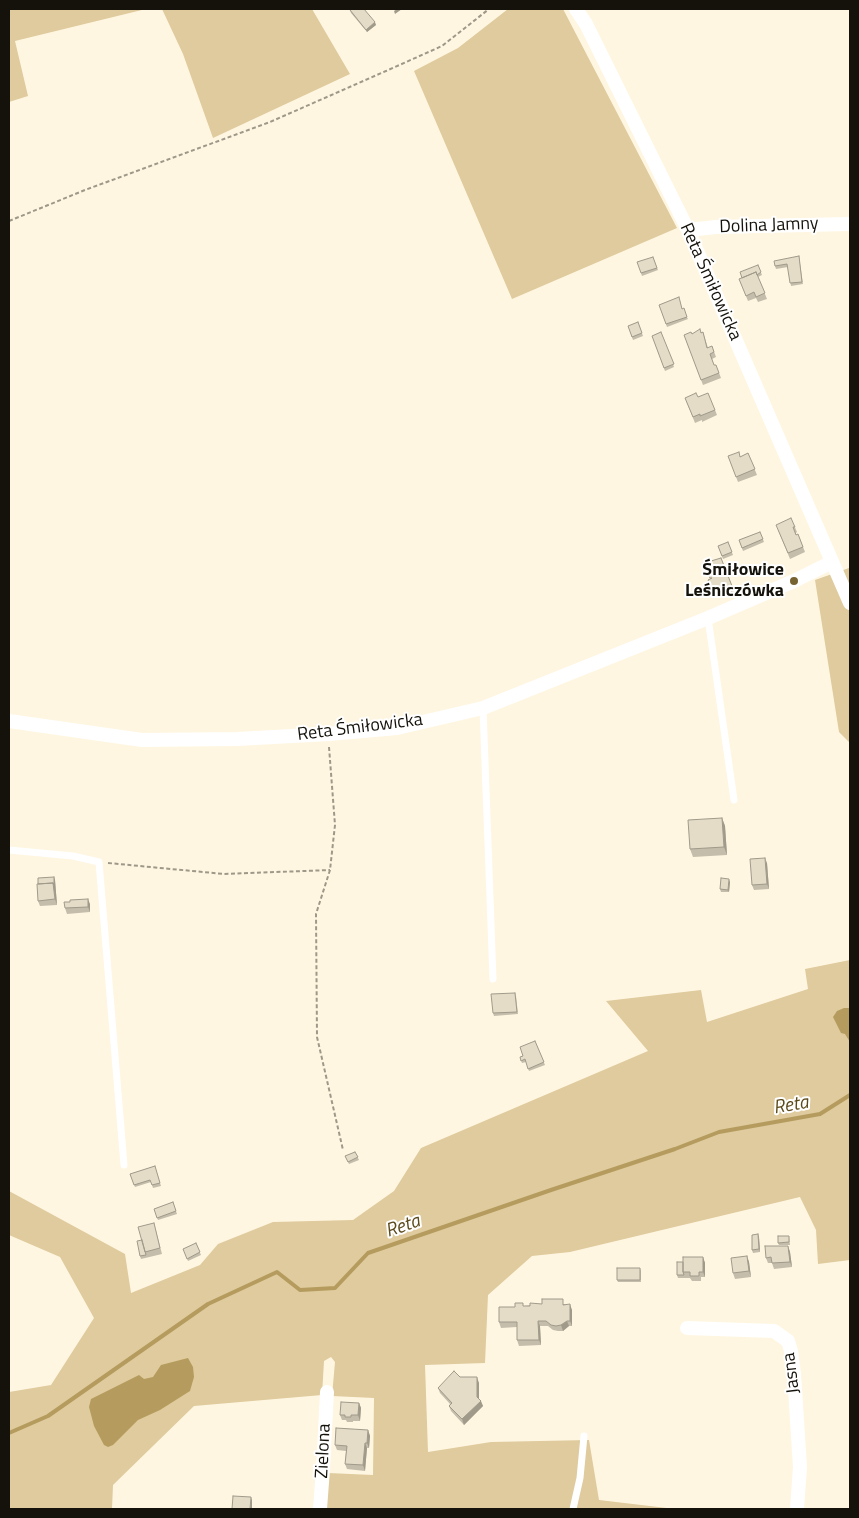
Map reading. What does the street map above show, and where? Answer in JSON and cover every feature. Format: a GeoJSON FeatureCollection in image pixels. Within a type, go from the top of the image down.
{"type":"FeatureCollection","features":[{"type":"Feature","properties":{"kind":"street","name":"Reta Śmiłowicka"},"geometry":{"type":"LineString","coordinates":[[576,9],[586,24],[688,230],[850,603]]}},
{"type":"Feature","properties":{"kind":"street","name":"Dolina Jamny"},"geometry":{"type":"LineString","coordinates":[[688,230],[716,227],[850,224]]}},
{"type":"Feature","properties":{"kind":"street","name":"Reta Śmiłowicka"},"geometry":{"type":"LineString","coordinates":[[9,722],[142,740],[237,739],[397,728],[483,708],[708,618],[794,581],[832,562]]}},
{"type":"Feature","properties":{"kind":"street","name":"Jasna"},"geometry":{"type":"LineString","coordinates":[[687,1328],[774,1331],[788,1341],[794,1374],[799,1458],[799,1497],[797,1509]]}},
{"type":"Feature","properties":{"kind":"street","name":"Zielona"},"geometry":{"type":"LineString","coordinates":[[320,1509],[324,1470],[327,1392]]}},
{"type":"Feature","properties":{"kind":"lane"},"geometry":{"type":"LineString","coordinates":[[708,618],[734,800]]}},
{"type":"Feature","properties":{"kind":"lane"},"geometry":{"type":"LineString","coordinates":[[483,708],[493,979]]}},
{"type":"Feature","properties":{"kind":"lane"},"geometry":{"type":"LineString","coordinates":[[9,850],[74,856],[99,862],[124,1165]]}},
{"type":"Feature","properties":{"kind":"lane"},"geometry":{"type":"LineString","coordinates":[[573,1509],[580,1478],[584,1436]]}},
{"type":"Feature","properties":{"kind":"path"},"geometry":{"type":"LineString","coordinates":[[9,221],[85,190],[270,122],[386,71],[442,46],[489,9]]}},
{"type":"Feature","properties":{"kind":"path"},"geometry":{"type":"LineString","coordinates":[[329,734],[335,825],[330,870],[316,914],[317,1037],[343,1150]]}},
{"type":"Feature","properties":{"kind":"path"},"geometry":{"type":"LineString","coordinates":[[99,862],[224,874],[330,870]]}},
{"type":"Feature","properties":{"kind":"shaded area"},"geometry":{"type":"Polygon","coordinates":[[[9,9],[146,9],[15,41],[28,96],[9,102],[9,9]]]}},
{"type":"Feature","properties":{"kind":"shaded area"},"geometry":{"type":"Polygon","coordinates":[[[162,9],[312,9],[350,74],[213,138],[183,54],[162,9]]]}},
{"type":"Feature","properties":{"kind":"shaded area"},"geometry":{"type":"Polygon","coordinates":[[[508,9],[563,9],[677,228],[512,299],[414,71],[458,48],[508,9]]]}},
{"type":"Feature","properties":{"kind":"shaded area"},"geometry":{"type":"Polygon","coordinates":[[[849,568],[850,743],[839,732],[815,580],[849,568]]]}},
{"type":"Feature","properties":{"kind":"shaded area"},"geometry":{"type":"Polygon","coordinates":[[[850,960],[850,1260],[818,1264],[816,1230],[800,1197],[570,1252],[532,1256],[488,1295],[485,1363],[425,1365],[428,1452],[491,1442],[589,1440],[599,1500],[675,1509],[325,1509],[328,1473],[373,1475],[374,1398],[332,1396],[335,1362],[331,1357],[324,1361],[322,1395],[194,1406],[113,1485],[112,1509],[9,1509],[9,1392],[51,1385],[94,1318],[60,1257],[9,1235],[9,1191],[125,1254],[131,1293],[200,1265],[218,1244],[273,1222],[353,1220],[394,1191],[421,1148],[648,1051],[606,1001],[701,990],[707,1022],[808,989],[805,969],[850,960]]]}},
{"type":"Feature","properties":{"kind":"shaded area"},"geometry":{"type":"Polygon","coordinates":[[[850,1008],[850,1042],[845,1034],[841,1033],[833,1017],[837,1011],[850,1008]]]}},
{"type":"Feature","properties":{"kind":"shaded area"},"geometry":{"type":"Polygon","coordinates":[[[188,1358],[193,1367],[194,1377],[190,1391],[160,1410],[138,1420],[113,1445],[108,1447],[104,1445],[94,1426],[89,1407],[91,1399],[139,1375],[144,1379],[153,1377],[161,1365],[188,1358]]]}},
{"type":"Feature","properties":{"kind":"building"},"geometry":{"type":"Polygon","coordinates":[[[364,9],[375,22],[366,30],[350,10],[364,9]]]}},
{"type":"Feature","properties":{"kind":"building"},"geometry":{"type":"Polygon","coordinates":[[[799,256],[802,282],[790,283],[787,264],[775,266],[774,261],[799,256]]]}},
{"type":"Feature","properties":{"kind":"building"},"geometry":{"type":"Polygon","coordinates":[[[653,257],[657,268],[641,273],[637,262],[653,257]]]}},
{"type":"Feature","properties":{"kind":"building"},"geometry":{"type":"Polygon","coordinates":[[[758,265],[761,272],[757,275],[756,272],[742,278],[740,272],[758,265]]]}},
{"type":"Feature","properties":{"kind":"building"},"geometry":{"type":"Polygon","coordinates":[[[756,272],[765,293],[756,297],[754,292],[746,296],[739,279],[756,272]]]}},
{"type":"Feature","properties":{"kind":"building"},"geometry":{"type":"Polygon","coordinates":[[[679,297],[682,309],[684,308],[687,317],[666,324],[659,305],[679,297]]]}},
{"type":"Feature","properties":{"kind":"building"},"geometry":{"type":"Polygon","coordinates":[[[638,322],[642,333],[632,337],[628,326],[638,322]]]}},
{"type":"Feature","properties":{"kind":"building"},"geometry":{"type":"Polygon","coordinates":[[[700,329],[701,333],[703,332],[707,348],[712,346],[714,352],[710,354],[719,373],[701,380],[684,335],[691,332],[692,334],[700,329]]]}},
{"type":"Feature","properties":{"kind":"building"},"geometry":{"type":"Polygon","coordinates":[[[661,332],[674,364],[664,368],[652,336],[661,332]]]}},
{"type":"Feature","properties":{"kind":"building"},"geometry":{"type":"Polygon","coordinates":[[[696,393],[698,397],[708,393],[715,410],[693,417],[685,398],[696,393]]]}},
{"type":"Feature","properties":{"kind":"building"},"geometry":{"type":"Polygon","coordinates":[[[739,452],[740,457],[748,453],[755,469],[736,477],[728,456],[739,452]]]}},
{"type":"Feature","properties":{"kind":"building"},"geometry":{"type":"Polygon","coordinates":[[[791,518],[796,535],[798,534],[803,547],[788,553],[776,525],[791,518]]]}},
{"type":"Feature","properties":{"kind":"building"},"geometry":{"type":"Polygon","coordinates":[[[760,532],[763,539],[742,548],[739,540],[760,532]]]}},
{"type":"Feature","properties":{"kind":"building"},"geometry":{"type":"Polygon","coordinates":[[[728,542],[732,552],[722,556],[718,546],[728,542]]]}},
{"type":"Feature","properties":{"kind":"building"},"geometry":{"type":"Polygon","coordinates":[[[721,558],[732,586],[718,592],[716,587],[712,588],[708,580],[712,578],[710,578],[706,569],[713,566],[711,561],[721,558]]]}},
{"type":"Feature","properties":{"kind":"building"},"geometry":{"type":"Polygon","coordinates":[[[722,818],[724,847],[690,849],[688,820],[722,818]]]}},
{"type":"Feature","properties":{"kind":"building"},"geometry":{"type":"Polygon","coordinates":[[[765,858],[767,884],[752,885],[750,859],[765,858]]]}},
{"type":"Feature","properties":{"kind":"building"},"geometry":{"type":"Polygon","coordinates":[[[54,877],[54,885],[53,883],[38,884],[38,878],[54,877]]]}},
{"type":"Feature","properties":{"kind":"building"},"geometry":{"type":"Polygon","coordinates":[[[721,878],[729,879],[728,890],[720,889],[721,878]]]}},
{"type":"Feature","properties":{"kind":"building"},"geometry":{"type":"Polygon","coordinates":[[[53,883],[55,899],[38,901],[37,884],[53,883]]]}},
{"type":"Feature","properties":{"kind":"building"},"geometry":{"type":"Polygon","coordinates":[[[88,899],[88,907],[65,908],[64,902],[88,899]]]}},
{"type":"Feature","properties":{"kind":"building"},"geometry":{"type":"Polygon","coordinates":[[[515,993],[517,1012],[493,1013],[491,994],[515,993]]]}},
{"type":"Feature","properties":{"kind":"building"},"geometry":{"type":"Polygon","coordinates":[[[535,1041],[544,1062],[528,1069],[525,1059],[521,1061],[520,1057],[523,1056],[520,1047],[535,1041]]]}},
{"type":"Feature","properties":{"kind":"building"},"geometry":{"type":"Polygon","coordinates":[[[355,1152],[358,1157],[348,1162],[345,1156],[355,1152]]]}},
{"type":"Feature","properties":{"kind":"building"},"geometry":{"type":"Polygon","coordinates":[[[155,1166],[160,1183],[152,1185],[150,1180],[134,1185],[130,1174],[155,1166]]]}},
{"type":"Feature","properties":{"kind":"building"},"geometry":{"type":"Polygon","coordinates":[[[173,1202],[176,1211],[157,1218],[154,1209],[173,1202]]]}},
{"type":"Feature","properties":{"kind":"building"},"geometry":{"type":"Polygon","coordinates":[[[154,1223],[160,1248],[145,1252],[138,1227],[154,1223]]]}},
{"type":"Feature","properties":{"kind":"building"},"geometry":{"type":"Polygon","coordinates":[[[758,1234],[759,1249],[752,1250],[752,1235],[758,1234]]]}},
{"type":"Feature","properties":{"kind":"building"},"geometry":{"type":"Polygon","coordinates":[[[778,1236],[789,1236],[789,1242],[778,1243],[778,1236]]]}},
{"type":"Feature","properties":{"kind":"building"},"geometry":{"type":"Polygon","coordinates":[[[142,1240],[146,1255],[140,1256],[137,1241],[142,1240]]]}},
{"type":"Feature","properties":{"kind":"building"},"geometry":{"type":"Polygon","coordinates":[[[196,1243],[200,1252],[187,1259],[183,1249],[196,1243]]]}},
{"type":"Feature","properties":{"kind":"building"},"geometry":{"type":"Polygon","coordinates":[[[765,1246],[788,1246],[790,1262],[772,1263],[771,1257],[766,1258],[765,1246]]]}},
{"type":"Feature","properties":{"kind":"building"},"geometry":{"type":"Polygon","coordinates":[[[747,1256],[749,1271],[733,1273],[731,1258],[747,1256]]]}},
{"type":"Feature","properties":{"kind":"building"},"geometry":{"type":"Polygon","coordinates":[[[683,1257],[703,1257],[703,1272],[699,1272],[699,1276],[690,1276],[690,1272],[683,1272],[683,1257]]]}},
{"type":"Feature","properties":{"kind":"building"},"geometry":{"type":"Polygon","coordinates":[[[677,1262],[683,1262],[684,1275],[677,1275],[677,1262]]]}},
{"type":"Feature","properties":{"kind":"building"},"geometry":{"type":"Polygon","coordinates":[[[617,1268],[640,1268],[640,1280],[617,1280],[617,1268]]]}},
{"type":"Feature","properties":{"kind":"building"},"geometry":{"type":"Polygon","coordinates":[[[542,1299],[563,1299],[563,1305],[570,1304],[570,1321],[556,1326],[546,1321],[538,1321],[539,1340],[517,1340],[517,1322],[499,1322],[499,1307],[515,1307],[515,1303],[523,1303],[523,1306],[530,1306],[530,1303],[542,1304],[542,1299]]]}},
{"type":"Feature","properties":{"kind":"building"},"geometry":{"type":"Polygon","coordinates":[[[454,1371],[460,1377],[477,1377],[477,1397],[481,1401],[462,1419],[449,1406],[452,1403],[438,1388],[454,1371]]]}},
{"type":"Feature","properties":{"kind":"building"},"geometry":{"type":"Polygon","coordinates":[[[341,1402],[359,1403],[358,1415],[345,1417],[345,1415],[340,1415],[341,1402]]]}},
{"type":"Feature","properties":{"kind":"building"},"geometry":{"type":"Polygon","coordinates":[[[336,1428],[368,1430],[363,1465],[345,1464],[347,1446],[335,1445],[336,1428]]]}},
{"type":"Feature","properties":{"kind":"building"},"geometry":{"type":"Polygon","coordinates":[[[233,1496],[251,1497],[250,1509],[232,1509],[233,1496]]]}},
{"type":"Feature","properties":{"kind":"waterway","name":"Reta"},"geometry":{"type":"LineString","coordinates":[[9,1433],[48,1416],[208,1304],[277,1272],[300,1290],[335,1288],[368,1253],[675,1149],[719,1132],[820,1114],[850,1095]]}},
{"type":"Feature","properties":{"kind":"place","name":"Śmiłowice Leśniczówka"},"geometry":{"type":"Point","coordinates":[794,581]}}]}
